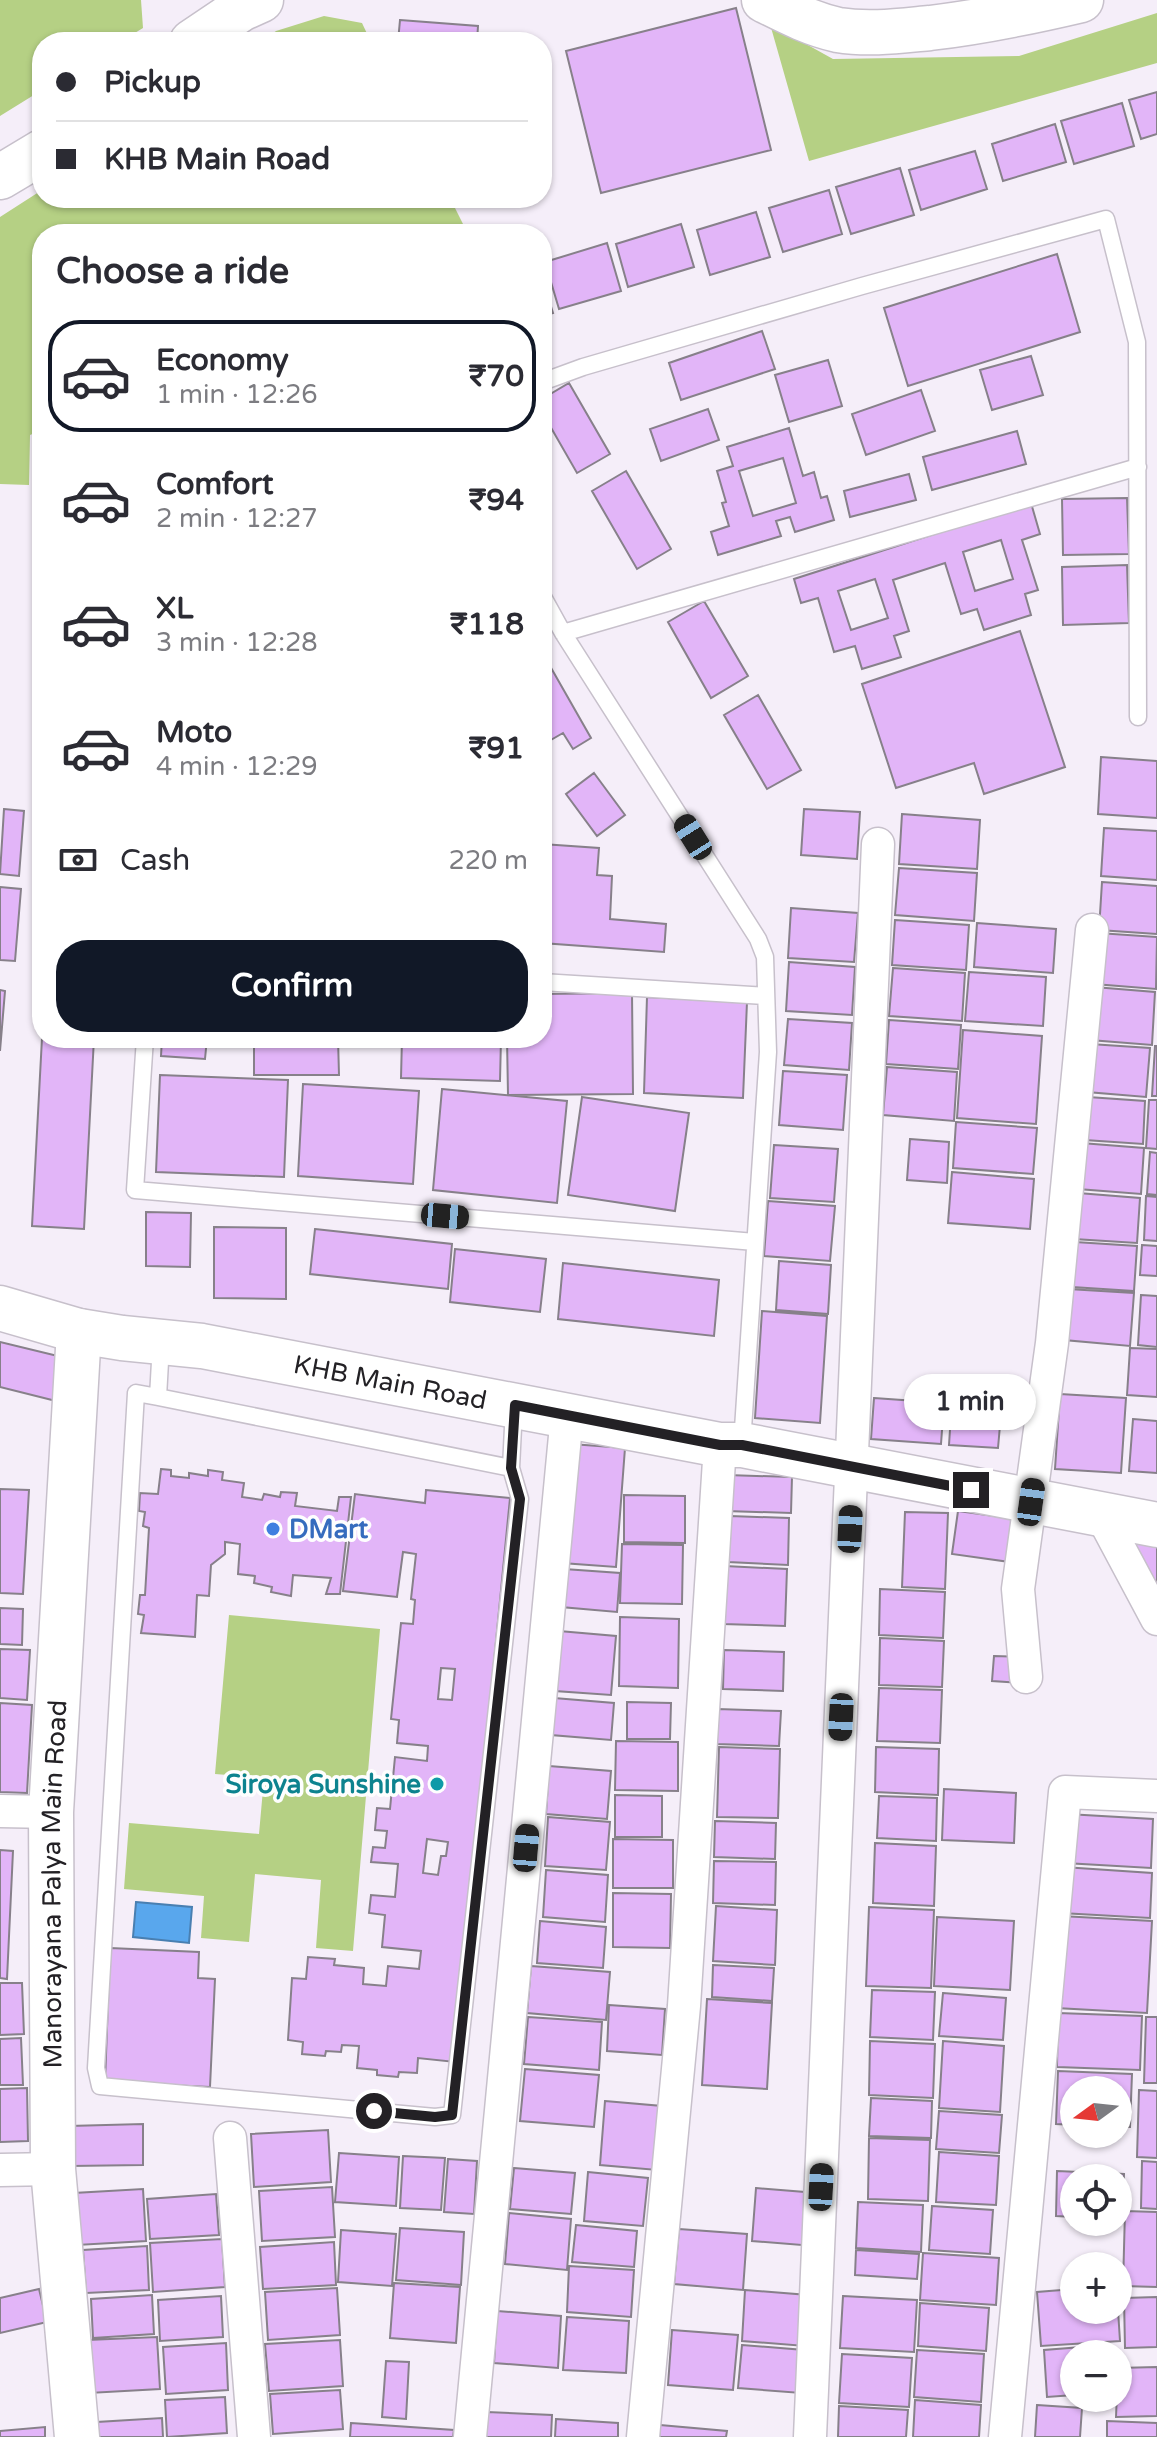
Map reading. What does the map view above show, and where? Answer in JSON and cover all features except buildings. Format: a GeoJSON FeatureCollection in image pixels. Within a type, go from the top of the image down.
{"type":"FeatureCollection","features":[{"type":"Feature","properties":{"kind":"street"},"geometry":{"type":"LineString","coordinates":[[207,32],[261,0]]}},
{"type":"Feature","properties":{"kind":"street"},"geometry":{"type":"LineString","coordinates":[[764,0],[803,19],[837,29],[875,34],[968,12],[1029,13],[1081,0]]}},
{"type":"Feature","properties":{"kind":"street"},"geometry":{"type":"LineString","coordinates":[[0,177],[32,158]]}},
{"type":"Feature","properties":{"kind":"street"},"geometry":{"type":"LineString","coordinates":[[810,2437],[878,844]]}},
{"type":"Feature","properties":{"kind":"street"},"geometry":{"type":"LineString","coordinates":[[1026,1677],[1018,1589],[1052,1343],[1092,930]]}},
{"type":"Feature","properties":{"kind":"street","name":"KHB Main Road"},"geometry":{"type":"LineString","coordinates":[[0,1308],[79,1331],[202,1346],[1157,1525]]}},
{"type":"Feature","properties":{"kind":"street","name":"Manorayana Palya Main Road"},"geometry":{"type":"LineString","coordinates":[[77,2437],[53,2169],[51,1812],[79,1331]]}},
{"type":"Feature","properties":{"kind":"street"},"geometry":{"type":"LineString","coordinates":[[470,2437],[567,1415]]}},
{"type":"Feature","properties":{"kind":"street"},"geometry":{"type":"LineString","coordinates":[[643,2437],[684,2006],[731,1445]]}},
{"type":"Feature","properties":{"kind":"street"},"geometry":{"type":"LineString","coordinates":[[1102,1516],[1157,1619]]}},
{"type":"Feature","properties":{"kind":"street"},"geometry":{"type":"LineString","coordinates":[[1005,2437],[1065,1792],[1157,1796]]}},
{"type":"Feature","properties":{"kind":"street"},"geometry":{"type":"LineString","coordinates":[[0,1811],[51,1812]]}},
{"type":"Feature","properties":{"kind":"street"},"geometry":{"type":"LineString","coordinates":[[230,2138],[254,2437]]}},
{"type":"Feature","properties":{"kind":"street"},"geometry":{"type":"LineString","coordinates":[[0,2170],[53,2169]]}},
{"type":"Feature","properties":{"kind":"lane"},"geometry":{"type":"LineString","coordinates":[[552,378],[832,295],[1106,219],[1137,342],[1138,717]]}},
{"type":"Feature","properties":{"kind":"lane"},"geometry":{"type":"LineString","coordinates":[[563,633],[1138,467]]}},
{"type":"Feature","properties":{"kind":"lane"},"geometry":{"type":"LineString","coordinates":[[552,613],[758,939],[765,957],[768,1052],[755,1242],[731,1445]]}},
{"type":"Feature","properties":{"kind":"lane"},"geometry":{"type":"LineString","coordinates":[[552,983],[766,996]]}},
{"type":"Feature","properties":{"kind":"lane"},"geometry":{"type":"LineString","coordinates":[[144,1048],[135,1190],[755,1242]]}},
{"type":"Feature","properties":{"kind":"lane"},"geometry":{"type":"LineString","coordinates":[[158,1397],[161,1342]]}},
{"type":"Feature","properties":{"kind":"lane"},"geometry":{"type":"LineString","coordinates":[[511,1468],[136,1393],[96,2068],[100,2086],[435,2117],[452,2115],[520,1499],[511,1468],[515,1405]]}},
{"type":"Feature","properties":{"kind":"green space"},"geometry":{"type":"Polygon","coordinates":[[[0,0],[141,0],[143,28],[136,32],[32,32],[32,96],[0,116],[0,0]]]}},
{"type":"Feature","properties":{"kind":"green space"},"geometry":{"type":"Polygon","coordinates":[[[1157,13],[1157,63],[809,161],[770,24],[833,59],[1019,56],[1157,13]]]}},
{"type":"Feature","properties":{"kind":"green space"},"geometry":{"type":"Polygon","coordinates":[[[324,16],[362,23],[366,32],[275,32],[324,16]]]}},
{"type":"Feature","properties":{"kind":"green space"},"geometry":{"type":"Polygon","coordinates":[[[32,196],[32,208],[455,208],[463,224],[32,224],[32,434],[29,485],[0,484],[0,217],[32,196]]]}},
{"type":"Feature","properties":{"kind":"green space"},"geometry":{"type":"Polygon","coordinates":[[[229,1615],[380,1629],[353,1951],[316,1948],[321,1880],[255,1874],[249,1942],[201,1938],[204,1896],[124,1889],[129,1823],[259,1834],[264,1778],[215,1774],[229,1615]]]}},
{"type":"Feature","properties":{"kind":"water"},"geometry":{"type":"Polygon","coordinates":[[[136,1902],[192,1907],[189,1943],[133,1937],[136,1902]]]}},
{"type":"Feature","properties":{"kind":"place","name":"DMart"},"geometry":{"type":"Point","coordinates":[273,1529]}},
{"type":"Feature","properties":{"kind":"place","name":"Siroya Sunshine"},"geometry":{"type":"Point","coordinates":[437,1784]}},
{"type":"Feature","properties":{"kind":"route"},"geometry":{"type":"LineString","coordinates":[[374,2111],[435,2117],[452,2115],[520,1499],[511,1468],[515,1405],[971,1490]]}}]}
